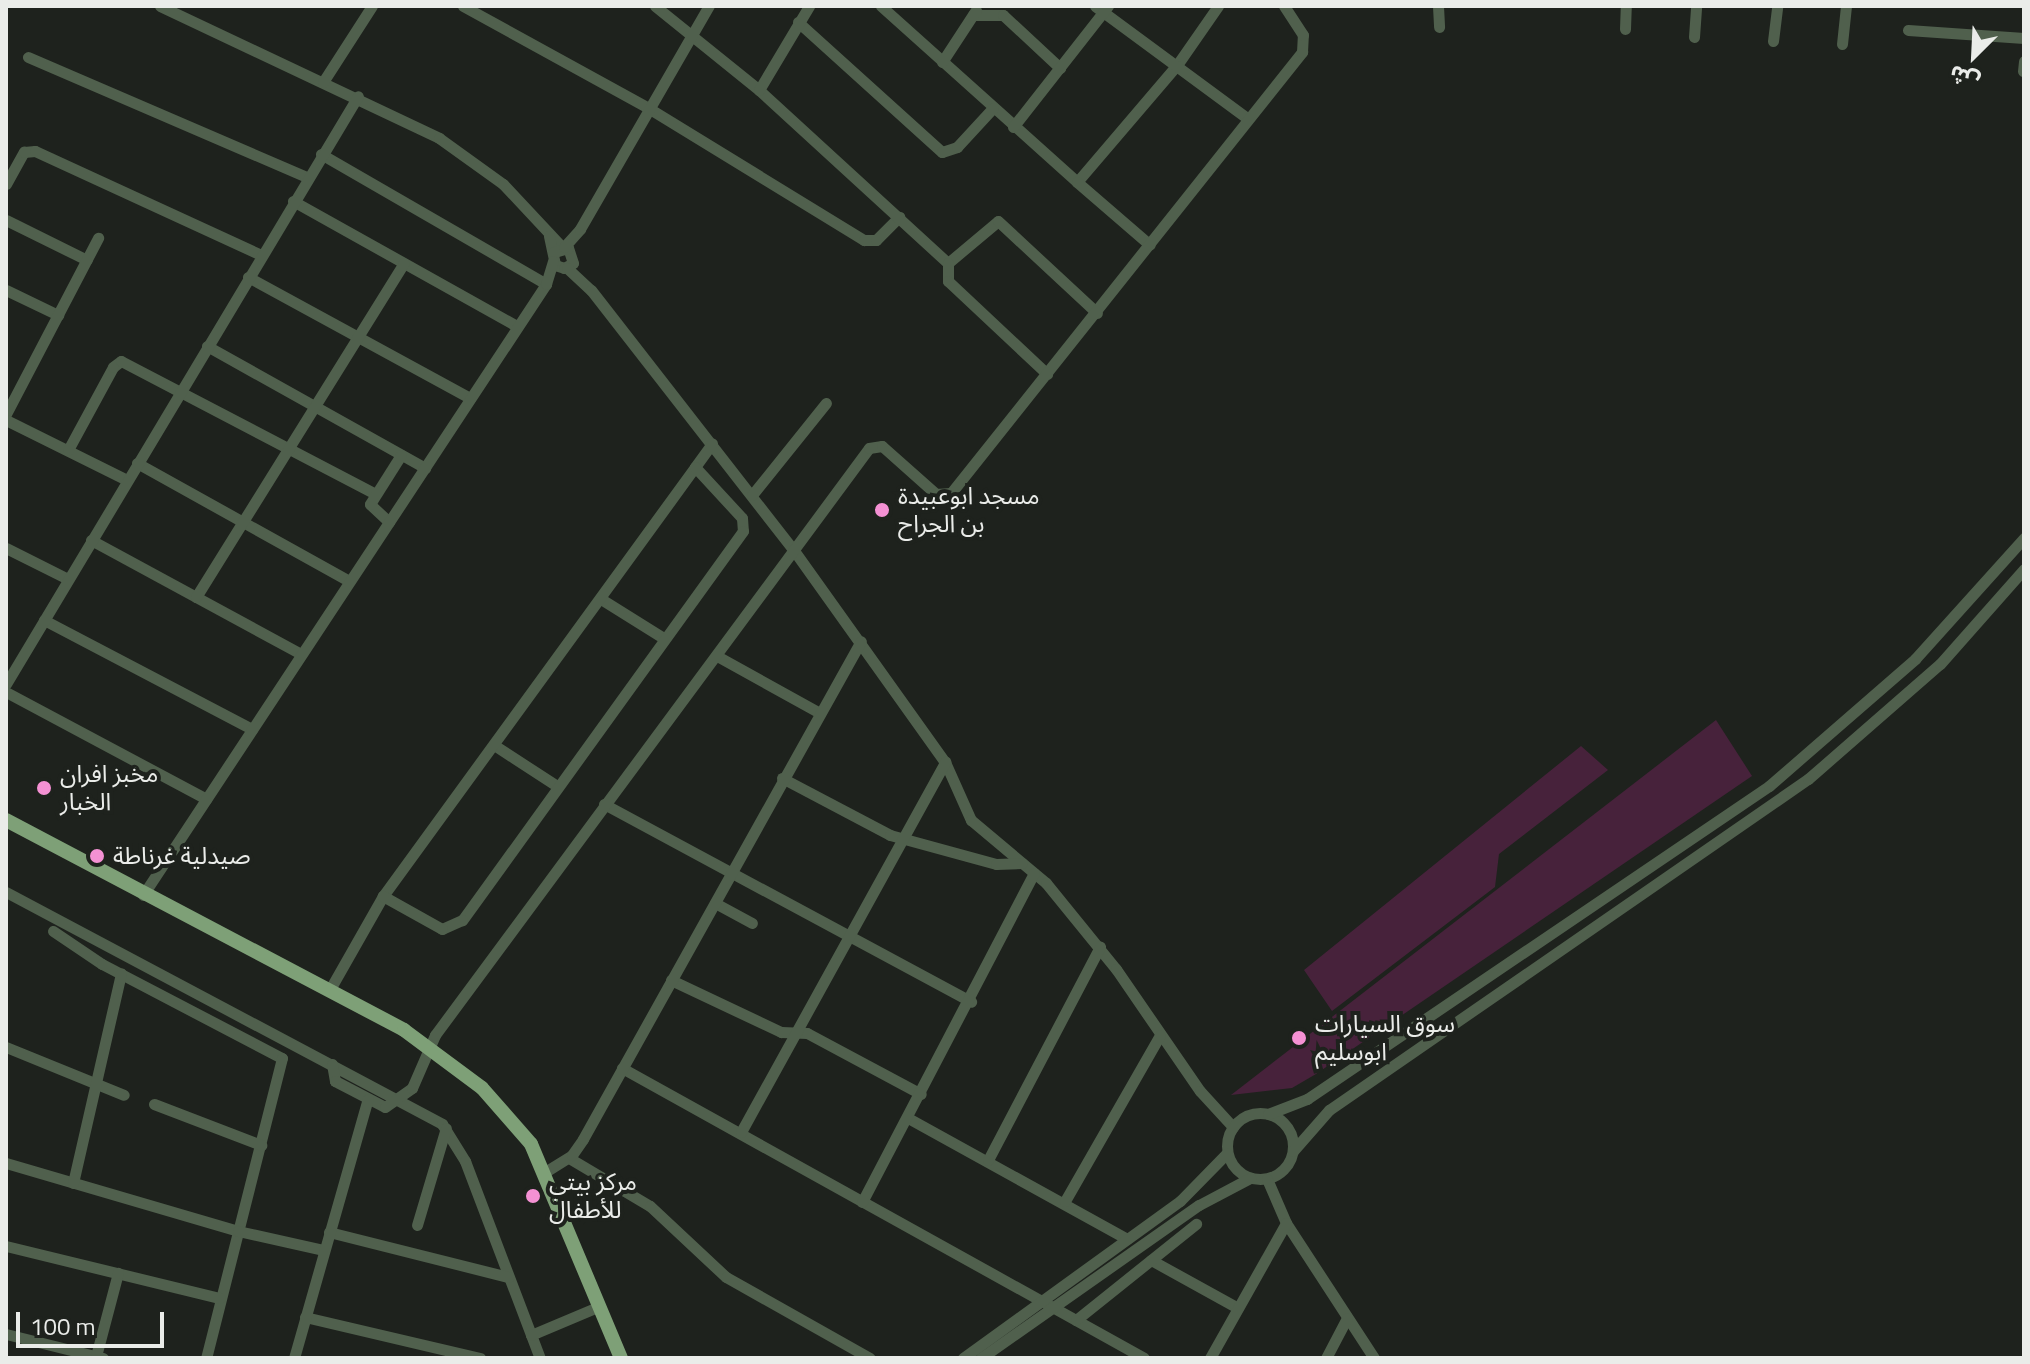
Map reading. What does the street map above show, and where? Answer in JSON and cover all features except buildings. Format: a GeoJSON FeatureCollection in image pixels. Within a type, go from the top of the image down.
{"type":"FeatureCollection","features":[{"type":"Feature","properties":{"kind":"main road"},"geometry":{"type":"LineString","coordinates":[[6,820],[429,1045],[482,1088],[518,1129],[545,1172],[621,1358]]}},
{"type":"Feature","properties":{"kind":"main road"},"geometry":{"type":"LineString","coordinates":[[518,1129],[613,1358]]}},
{"type":"Feature","properties":{"kind":"street"},"geometry":{"type":"LineString","coordinates":[[160,6],[358,96],[473,160],[548,232],[564,257],[752,495],[861,641],[945,762],[971,820],[1034,873],[1100,947],[1160,1035],[1233,1127]]}},
{"type":"Feature","properties":{"kind":"street"},"geometry":{"type":"LineString","coordinates":[[463,6],[650,109],[864,240],[876,240],[899,217]]}},
{"type":"Feature","properties":{"kind":"street"},"geometry":{"type":"LineString","coordinates":[[655,6],[694,32],[899,217],[948,263],[948,281],[1047,374]]}},
{"type":"Feature","properties":{"kind":"street"},"geometry":{"type":"LineString","coordinates":[[143,895],[564,257],[709,6]]}},
{"type":"Feature","properties":{"kind":"street"},"geometry":{"type":"LineString","coordinates":[[759,90],[809,6]]}},
{"type":"Feature","properties":{"kind":"street"},"geometry":{"type":"LineString","coordinates":[[881,6],[1013,127],[1150,245]]}},
{"type":"Feature","properties":{"kind":"street"},"geometry":{"type":"LineString","coordinates":[[1077,182],[1177,65],[1218,6]]}},
{"type":"Feature","properties":{"kind":"street"},"geometry":{"type":"LineString","coordinates":[[332,1064],[335,1081],[368,1099],[388,1107],[400,1100],[420,1077],[429,1045],[604,804],[873,446],[885,448],[936,494],[951,493],[1097,313],[1304,47],[1303,35],[1284,6]]}},
{"type":"Feature","properties":{"kind":"street"},"geometry":{"type":"LineString","coordinates":[[1438,6],[1439,27]]}},
{"type":"Feature","properties":{"kind":"street"},"geometry":{"type":"LineString","coordinates":[[1625,29],[1626,6]]}},
{"type":"Feature","properties":{"kind":"street"},"geometry":{"type":"LineString","coordinates":[[1694,37],[1696,6]]}},
{"type":"Feature","properties":{"kind":"street"},"geometry":{"type":"LineString","coordinates":[[1773,41],[1777,6]]}},
{"type":"Feature","properties":{"kind":"street"},"geometry":{"type":"LineString","coordinates":[[1842,44],[1846,6]]}},
{"type":"Feature","properties":{"kind":"street"},"geometry":{"type":"LineString","coordinates":[[323,82],[370,7]]}},
{"type":"Feature","properties":{"kind":"street"},"geometry":{"type":"LineString","coordinates":[[1013,127],[1102,8],[1248,119]]}},
{"type":"Feature","properties":{"kind":"street"},"geometry":{"type":"LineString","coordinates":[[942,62],[976,11],[1002,10],[1060,68]]}},
{"type":"Feature","properties":{"kind":"street"},"geometry":{"type":"LineString","coordinates":[[798,22],[938,150],[954,150],[993,108]]}},
{"type":"Feature","properties":{"kind":"street"},"geometry":{"type":"LineString","coordinates":[[1908,30],[2024,38]]}},
{"type":"Feature","properties":{"kind":"street"},"geometry":{"type":"LineString","coordinates":[[28,57],[307,177]]}},
{"type":"Feature","properties":{"kind":"street"},"geometry":{"type":"LineString","coordinates":[[2023,71],[2024,61]]}},
{"type":"Feature","properties":{"kind":"street"},"geometry":{"type":"LineString","coordinates":[[6,684],[358,96]]}},
{"type":"Feature","properties":{"kind":"street"},"geometry":{"type":"LineString","coordinates":[[6,184],[20,155],[35,151],[261,255]]}},
{"type":"Feature","properties":{"kind":"street"},"geometry":{"type":"LineString","coordinates":[[321,154],[546,284]]}},
{"type":"Feature","properties":{"kind":"street"},"geometry":{"type":"LineString","coordinates":[[293,201],[517,326]]}},
{"type":"Feature","properties":{"kind":"street"},"geometry":{"type":"LineString","coordinates":[[6,220],[87,260]]}},
{"type":"Feature","properties":{"kind":"street"},"geometry":{"type":"LineString","coordinates":[[948,263],[998,221],[1097,313]]}},
{"type":"Feature","properties":{"kind":"street"},"geometry":{"type":"LineString","coordinates":[[98,238],[6,417],[127,480]]}},
{"type":"Feature","properties":{"kind":"street"},"geometry":{"type":"LineString","coordinates":[[196,597],[404,263]]}},
{"type":"Feature","properties":{"kind":"street"},"geometry":{"type":"LineString","coordinates":[[248,277],[470,398]]}},
{"type":"Feature","properties":{"kind":"street"},"geometry":{"type":"LineString","coordinates":[[6,290],[58,315]]}},
{"type":"Feature","properties":{"kind":"street"},"geometry":{"type":"LineString","coordinates":[[207,346],[425,468]]}},
{"type":"Feature","properties":{"kind":"street"},"geometry":{"type":"LineString","coordinates":[[68,450],[116,363],[127,362],[375,494]]}},
{"type":"Feature","properties":{"kind":"street"},"geometry":{"type":"LineString","coordinates":[[752,495],[826,403]]}},
{"type":"Feature","properties":{"kind":"street"},"geometry":{"type":"LineString","coordinates":[[329,991],[383,896],[712,444]]}},
{"type":"Feature","properties":{"kind":"street"},"geometry":{"type":"LineString","coordinates":[[389,522],[371,510],[375,494],[401,455]]}},
{"type":"Feature","properties":{"kind":"street"},"geometry":{"type":"LineString","coordinates":[[137,463],[349,581]]}},
{"type":"Feature","properties":{"kind":"street"},"geometry":{"type":"LineString","coordinates":[[383,896],[435,927],[456,925],[665,639],[745,526],[695,467]]}},
{"type":"Feature","properties":{"kind":"street"},"geometry":{"type":"LineString","coordinates":[[963,1358],[1193,1191],[1227,1153],[1233,1127],[1248,1115],[1268,1114],[1307,1099],[1769,786],[1915,659],[2024,538]]}},
{"type":"Feature","properties":{"kind":"street"},"geometry":{"type":"LineString","coordinates":[[91,540],[301,654]]}},
{"type":"Feature","properties":{"kind":"street"},"geometry":{"type":"LineString","coordinates":[[6,548],[68,579]]}},
{"type":"Feature","properties":{"kind":"street"},"geometry":{"type":"LineString","coordinates":[[1227,1153],[1237,1171],[1250,1178],[1267,1179],[1287,1166],[1293,1151],[1329,1110],[1808,779],[1940,664],[2024,569]]}},
{"type":"Feature","properties":{"kind":"street"},"geometry":{"type":"LineString","coordinates":[[601,599],[665,639]]}},
{"type":"Feature","properties":{"kind":"street"},"geometry":{"type":"LineString","coordinates":[[44,620],[252,729]]}},
{"type":"Feature","properties":{"kind":"street"},"geometry":{"type":"LineString","coordinates":[[545,1172],[569,1158],[715,903],[818,712],[861,641]]}},
{"type":"Feature","properties":{"kind":"street"},"geometry":{"type":"LineString","coordinates":[[717,656],[818,712]]}},
{"type":"Feature","properties":{"kind":"street"},"geometry":{"type":"LineString","coordinates":[[6,692],[206,799]]}},
{"type":"Feature","properties":{"kind":"street"},"geometry":{"type":"LineString","coordinates":[[494,745],[557,786]]}},
{"type":"Feature","properties":{"kind":"street"},"geometry":{"type":"LineString","coordinates":[[741,1132],[945,762]]}},
{"type":"Feature","properties":{"kind":"street"},"geometry":{"type":"LineString","coordinates":[[782,778],[902,840],[1005,866],[1022,863]]}},
{"type":"Feature","properties":{"kind":"street"},"geometry":{"type":"LineString","coordinates":[[604,804],[730,875],[971,1002]]}},
{"type":"Feature","properties":{"kind":"street"},"geometry":{"type":"LineString","coordinates":[[862,1202],[971,1002],[1034,873]]}},
{"type":"Feature","properties":{"kind":"street"},"geometry":{"type":"LineString","coordinates":[[6,892],[400,1100],[446,1128],[465,1161],[540,1358]]}},
{"type":"Feature","properties":{"kind":"street"},"geometry":{"type":"LineString","coordinates":[[715,903],[752,923]]}},
{"type":"Feature","properties":{"kind":"street"},"geometry":{"type":"LineString","coordinates":[[53,931],[92,958],[280,1055],[283,1065],[206,1358]]}},
{"type":"Feature","properties":{"kind":"street"},"geometry":{"type":"LineString","coordinates":[[92,958],[100,941]]}},
{"type":"Feature","properties":{"kind":"street"},"geometry":{"type":"LineString","coordinates":[[988,1160],[1100,947]]}},
{"type":"Feature","properties":{"kind":"street"},"geometry":{"type":"LineString","coordinates":[[73,1183],[121,973]]}},
{"type":"Feature","properties":{"kind":"street"},"geometry":{"type":"LineString","coordinates":[[671,980],[793,1033],[807,1033],[921,1094]]}},
{"type":"Feature","properties":{"kind":"street"},"geometry":{"type":"LineString","coordinates":[[1065,1201],[1160,1035]]}},
{"type":"Feature","properties":{"kind":"street"},"geometry":{"type":"LineString","coordinates":[[6,1047],[124,1095]]}},
{"type":"Feature","properties":{"kind":"street"},"geometry":{"type":"LineString","coordinates":[[622,1068],[1144,1358]]}},
{"type":"Feature","properties":{"kind":"street"},"geometry":{"type":"LineString","coordinates":[[294,1358],[368,1099]]}},
{"type":"Feature","properties":{"kind":"street"},"geometry":{"type":"LineString","coordinates":[[154,1104],[261,1145]]}},
{"type":"Feature","properties":{"kind":"street"},"geometry":{"type":"LineString","coordinates":[[1268,1114],[1290,1132],[1293,1151]]}},
{"type":"Feature","properties":{"kind":"street"},"geometry":{"type":"LineString","coordinates":[[908,1118],[1065,1201],[1127,1239]]}},
{"type":"Feature","properties":{"kind":"street"},"geometry":{"type":"LineString","coordinates":[[417,1225],[446,1128]]}},
{"type":"Feature","properties":{"kind":"street"},"geometry":{"type":"LineString","coordinates":[[569,1158],[650,1206],[726,1277],[870,1358]]}},
{"type":"Feature","properties":{"kind":"street"},"geometry":{"type":"LineString","coordinates":[[6,1163],[238,1231],[324,1250]]}},
{"type":"Feature","properties":{"kind":"street"},"geometry":{"type":"LineString","coordinates":[[981,1358],[1199,1205],[1250,1178]]}},
{"type":"Feature","properties":{"kind":"street"},"geometry":{"type":"LineString","coordinates":[[1267,1179],[1286,1223],[1374,1358]]}},
{"type":"Feature","properties":{"kind":"street"},"geometry":{"type":"LineString","coordinates":[[1210,1358],[1286,1223]]}},
{"type":"Feature","properties":{"kind":"street"},"geometry":{"type":"LineString","coordinates":[[1076,1320],[1196,1224]]}},
{"type":"Feature","properties":{"kind":"street"},"geometry":{"type":"LineString","coordinates":[[329,1232],[508,1277]]}},
{"type":"Feature","properties":{"kind":"street"},"geometry":{"type":"LineString","coordinates":[[6,1246],[220,1298]]}},
{"type":"Feature","properties":{"kind":"street"},"geometry":{"type":"LineString","coordinates":[[1151,1260],[1238,1308]]}},
{"type":"Feature","properties":{"kind":"street"},"geometry":{"type":"LineString","coordinates":[[6,1334],[99,1357],[118,1273]]}},
{"type":"Feature","properties":{"kind":"street"},"geometry":{"type":"LineString","coordinates":[[531,1335],[593,1309]]}},
{"type":"Feature","properties":{"kind":"street"},"geometry":{"type":"LineString","coordinates":[[305,1317],[480,1358]]}},
{"type":"Feature","properties":{"kind":"street"},"geometry":{"type":"LineString","coordinates":[[1326,1358],[1347,1318]]}},
{"type":"Feature","properties":{"kind":"shaded area"},"geometry":{"type":"Polygon","coordinates":[[[1716,720],[1752,776],[1316,1074],[1292,1088],[1231,1095],[1716,720]]]}},
{"type":"Feature","properties":{"kind":"shaded area"},"geometry":{"type":"Polygon","coordinates":[[[1581,746],[1608,770],[1499,854],[1495,887],[1332,1011],[1304,970],[1581,746]]]}},
{"type":"Feature","properties":{"kind":"place","name":"مسجد ابوعبيدة بن الجراح"},"geometry":{"type":"Point","coordinates":[882,510]}},
{"type":"Feature","properties":{"kind":"place","name":"مخبز افران الخبار"},"geometry":{"type":"Point","coordinates":[44,788]}},
{"type":"Feature","properties":{"kind":"place","name":"صيدلية غرناطة"},"geometry":{"type":"Point","coordinates":[97,856]}},
{"type":"Feature","properties":{"kind":"place","name":"سوق السيارات ابوسليم"},"geometry":{"type":"Point","coordinates":[1299,1038]}},
{"type":"Feature","properties":{"kind":"place","name":"مركز بيتي للأطفال"},"geometry":{"type":"Point","coordinates":[533,1196]}}]}
